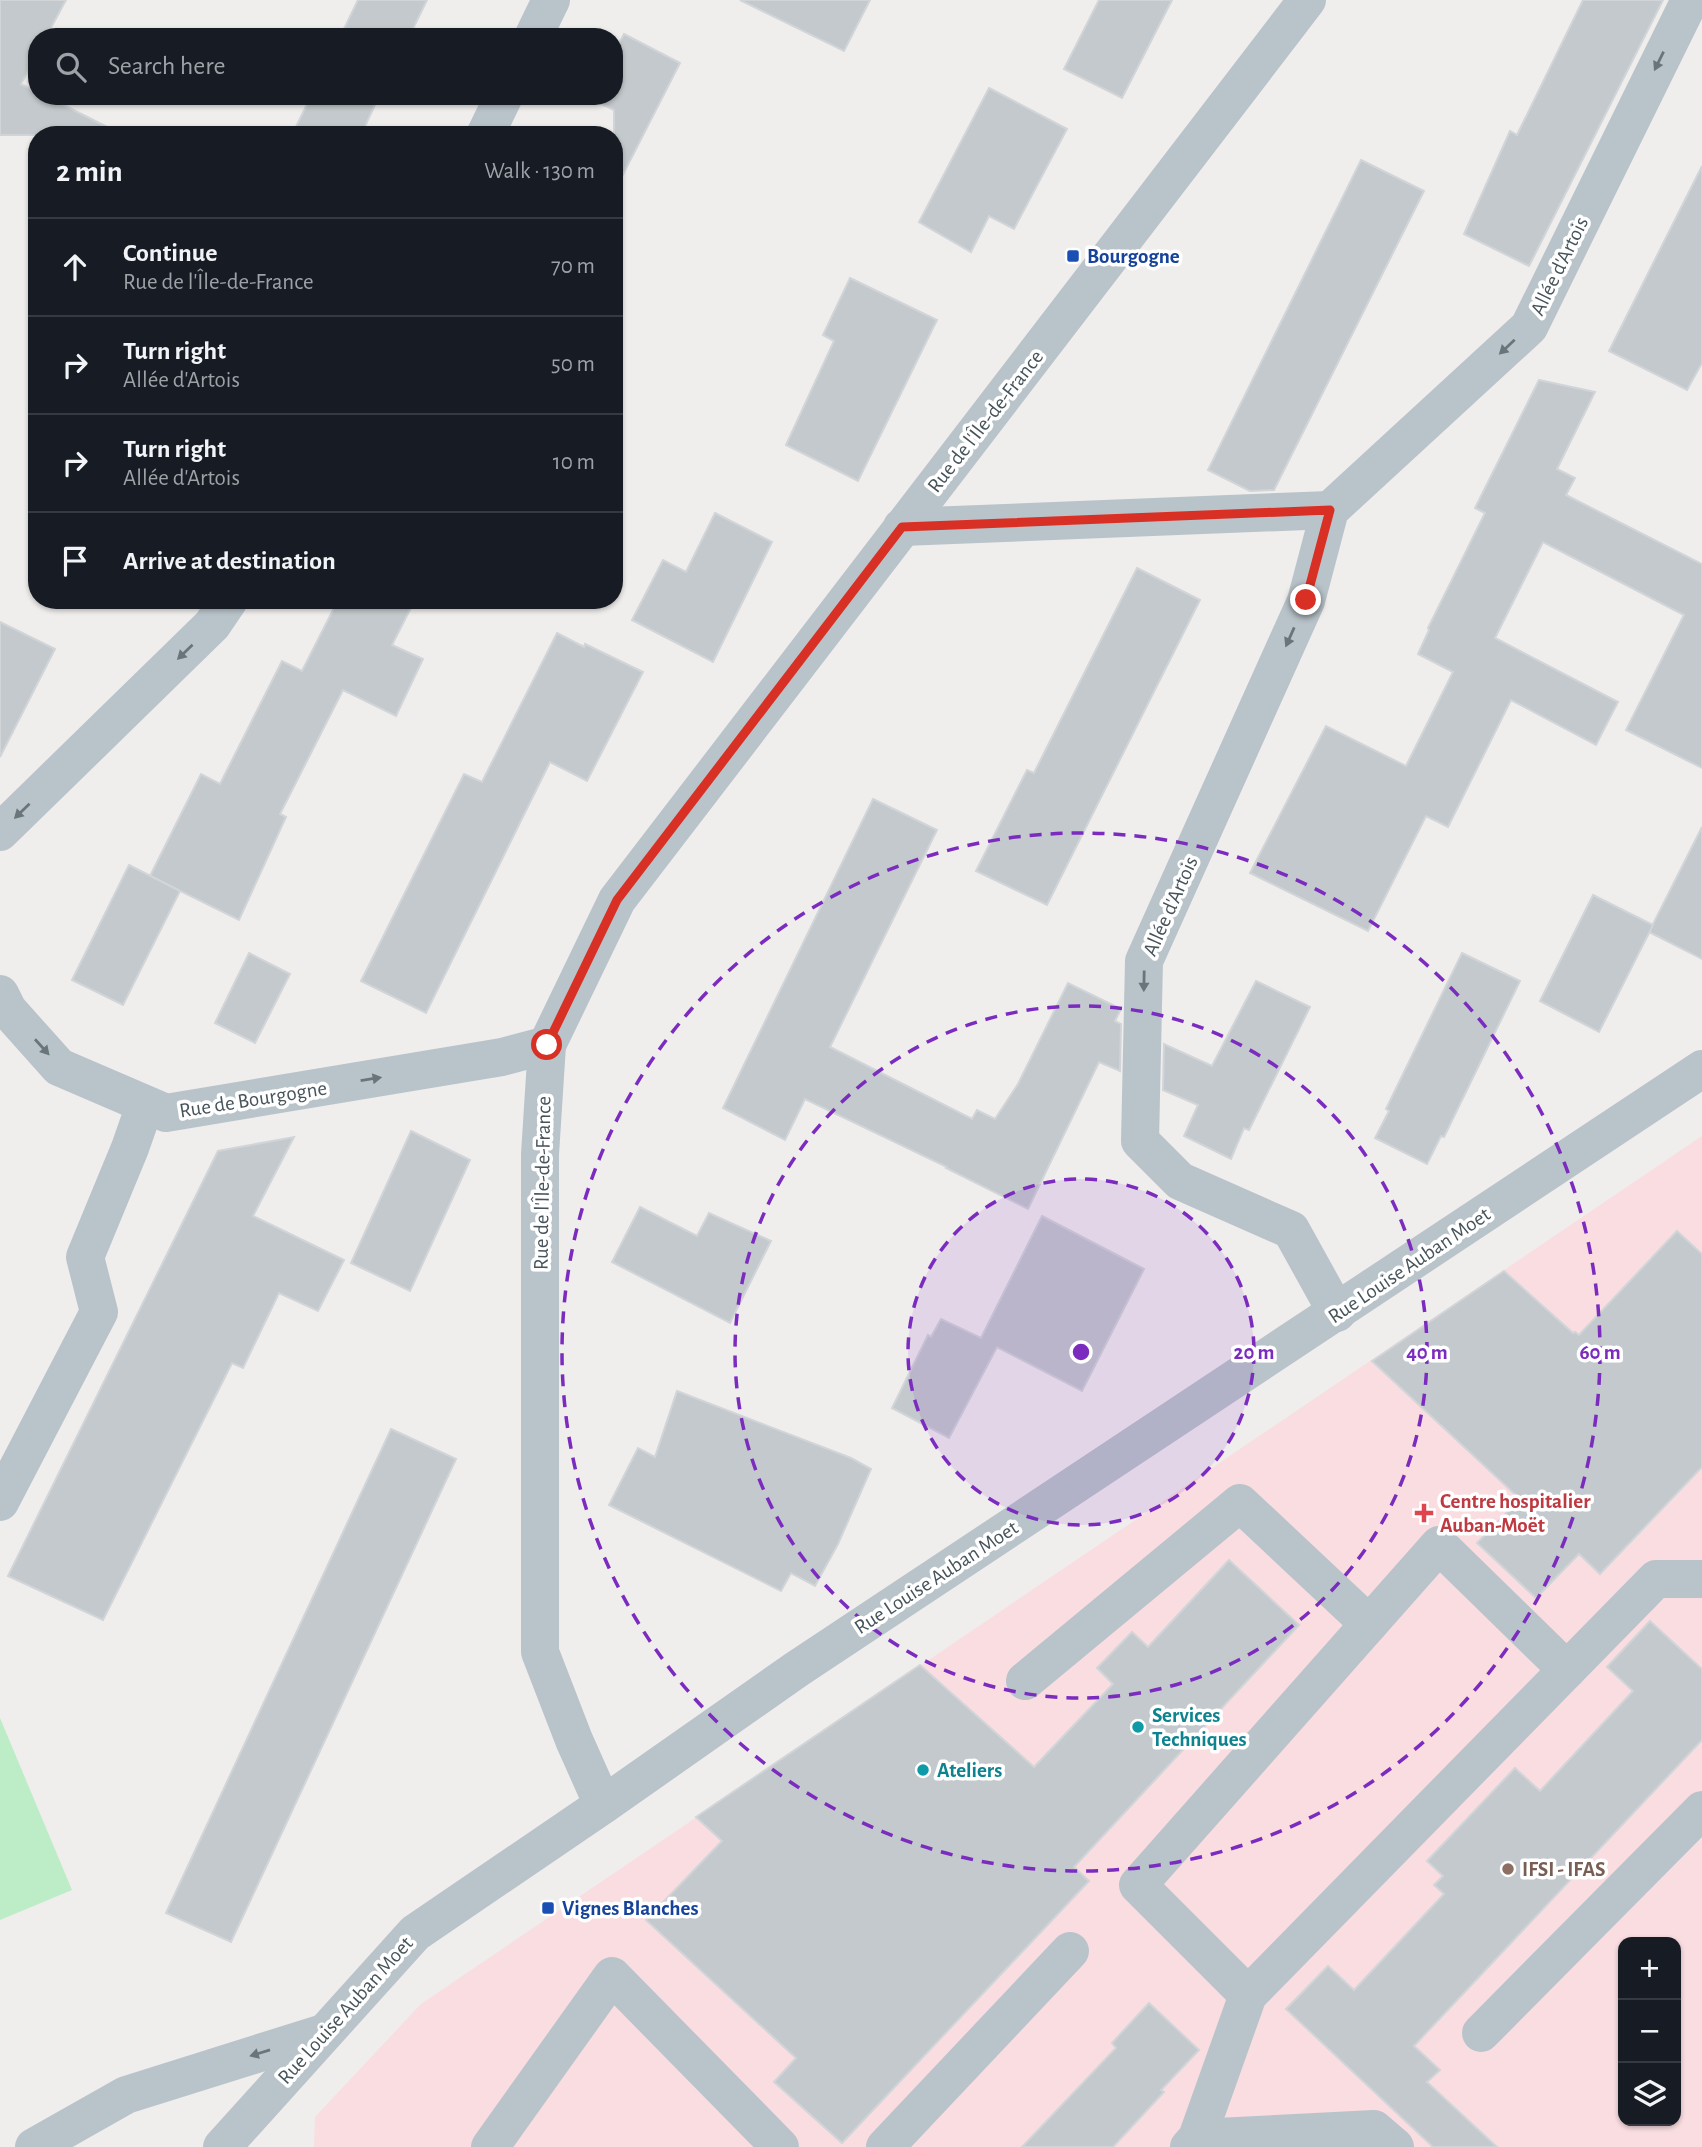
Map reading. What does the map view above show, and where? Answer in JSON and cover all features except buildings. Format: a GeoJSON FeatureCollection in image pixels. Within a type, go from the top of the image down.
{"type":"FeatureCollection","features":[{"type":"Feature","properties":{"kind":"street"},"geometry":{"type":"LineString","coordinates":[[537,28],[551,0]]}},
{"type":"Feature","properties":{"kind":"street","name":"Rue de l'Île-de-France"},"geometry":{"type":"LineString","coordinates":[[603,1805],[540,1652],[540,1154],[547,1045],[617,900],[1307,0]]}},
{"type":"Feature","properties":{"kind":"street","name":"Allée d'Artois"},"geometry":{"type":"LineString","coordinates":[[1337,1313],[1291,1230],[1180,1181],[1140,1141],[1144,961],[1306,600],[1330,510],[1529,327],[1689,0]]}},
{"type":"Feature","properties":{"kind":"street"},"geometry":{"type":"LineString","coordinates":[[489,126],[499,105]]}},
{"type":"Feature","properties":{"kind":"street"},"geometry":{"type":"LineString","coordinates":[[902,527],[1330,510]]}},
{"type":"Feature","properties":{"kind":"street"},"geometry":{"type":"LineString","coordinates":[[0,832],[212,625],[223,609]]}},
{"type":"Feature","properties":{"kind":"street","name":"Rue de Bourgogne"},"geometry":{"type":"LineString","coordinates":[[0,994],[8,1010],[59,1066],[166,1113],[502,1057],[547,1045]]}},
{"type":"Feature","properties":{"kind":"street","name":"Rue Louise Auban Moet"},"geometry":{"type":"LineString","coordinates":[[222,2147],[415,1933],[797,1669],[1702,1069]]}},
{"type":"Feature","properties":{"kind":"street"},"geometry":{"type":"LineString","coordinates":[[0,1502],[99,1312],[85,1257],[145,1105]]}},
{"type":"Feature","properties":{"kind":"street"},"geometry":{"type":"LineString","coordinates":[[1025,1681],[1240,1503],[1369,1625]]}},
{"type":"Feature","properties":{"kind":"street"},"geometry":{"type":"LineString","coordinates":[[1248,1995],[1138,1885],[1439,1545],[1567,1670]]}},
{"type":"Feature","properties":{"kind":"street"},"geometry":{"type":"LineString","coordinates":[[1395,2147],[1374,2129],[1193,2143],[1248,1995],[1656,1579],[1702,1579]]}},
{"type":"Feature","properties":{"kind":"street"},"geometry":{"type":"LineString","coordinates":[[1481,2033],[1702,1810]]}},
{"type":"Feature","properties":{"kind":"street"},"geometry":{"type":"LineString","coordinates":[[885,2147],[1070,1951]]}},
{"type":"Feature","properties":{"kind":"street"},"geometry":{"type":"LineString","coordinates":[[490,2147],[612,1976],[780,2147]]}},
{"type":"Feature","properties":{"kind":"street"},"geometry":{"type":"LineString","coordinates":[[34,2147],[125,2095],[325,2033]]}},
{"type":"Feature","properties":{"kind":"shaded area","name":"Centre hospitalier Auban-Moët"},"geometry":{"type":"Polygon","coordinates":[[[1702,1136],[1702,2147],[314,2147],[315,2117],[421,2004],[1702,1136]]]}},
{"type":"Feature","properties":{"kind":"green space"},"geometry":{"type":"Polygon","coordinates":[[[0,1718],[72,1890],[0,1920],[0,1718]]]}},
{"type":"Feature","properties":{"kind":"place","name":"Bourgogne"},"geometry":{"type":"Point","coordinates":[1073,256]}},
{"type":"Feature","properties":{"kind":"place","name":"Centre hospitalier Auban-Moët"},"geometry":{"type":"Point","coordinates":[1424,1513]}},
{"type":"Feature","properties":{"kind":"place","name":"Services Techniques"},"geometry":{"type":"Point","coordinates":[1138,1727]}},
{"type":"Feature","properties":{"kind":"place","name":"Ateliers"},"geometry":{"type":"Point","coordinates":[923,1770]}},
{"type":"Feature","properties":{"kind":"place","name":"IFSI - IFAS"},"geometry":{"type":"Point","coordinates":[1508,1869]}},
{"type":"Feature","properties":{"kind":"place","name":"Vignes Blanches"},"geometry":{"type":"Point","coordinates":[548,1908]}},
{"type":"Feature","properties":{"kind":"route"},"geometry":{"type":"LineString","coordinates":[[547,1045],[617,900],[902,527],[1330,510],[1306,600]]}}]}
